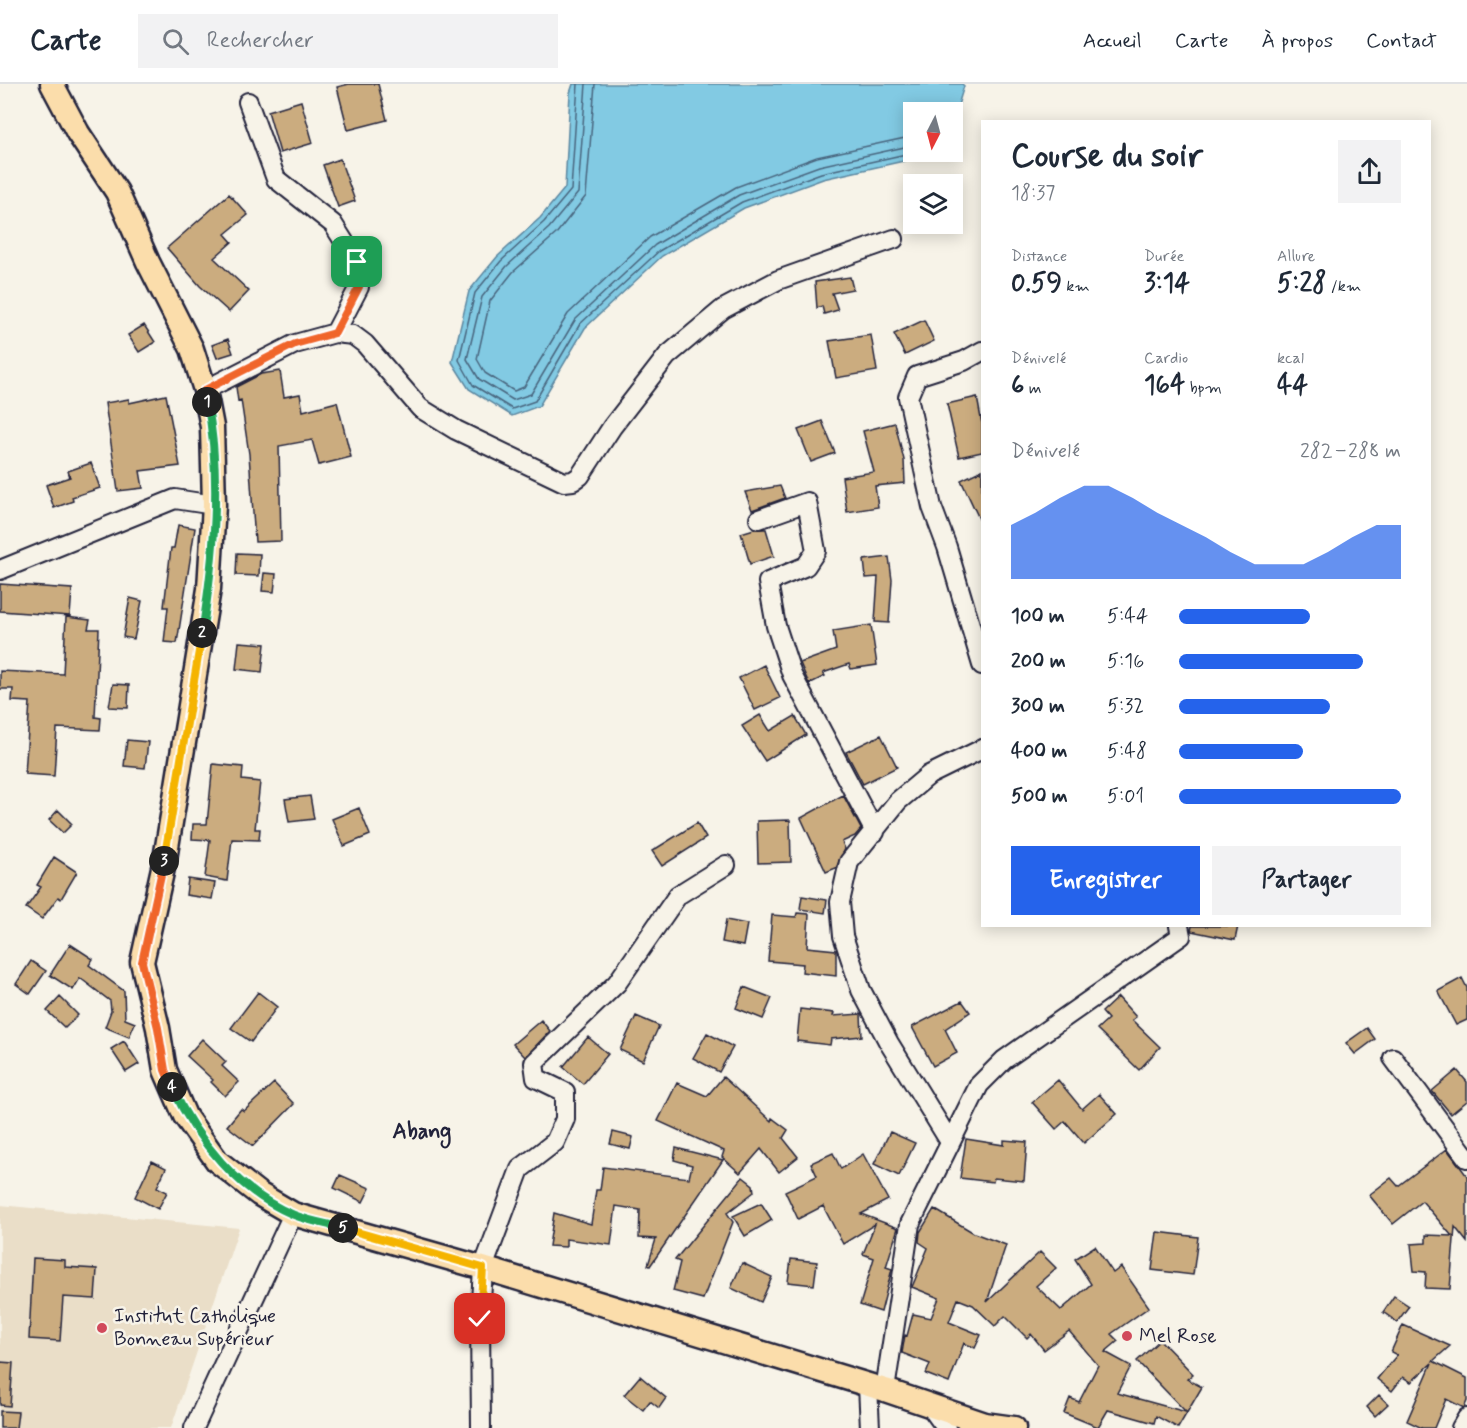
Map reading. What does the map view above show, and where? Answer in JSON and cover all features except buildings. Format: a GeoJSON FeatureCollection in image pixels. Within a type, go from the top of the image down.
{"type":"FeatureCollection","features":[{"type":"Feature","properties":{"kind":"main road"},"geometry":{"type":"LineString","coordinates":[[52,84],[78,133],[117,192],[148,262],[192,349],[205,390],[212,426],[214,505],[209,589],[165,859],[142,962],[158,1028],[165,1070],[186,1116],[217,1161],[259,1194],[293,1214],[483,1268],[877,1388],[984,1426],[1014,1428]]}},
{"type":"Feature","properties":{"kind":"street"},"geometry":{"type":"LineString","coordinates":[[248,102],[276,179],[333,224],[357,262],[359,287],[335,333]]}},
{"type":"Feature","properties":{"kind":"street"},"geometry":{"type":"LineString","coordinates":[[205,390],[295,344],[335,333],[353,335],[365,344],[420,408],[447,425],[564,482],[573,481],[580,476],[612,427],[667,356],[723,309],[778,280],[894,239]]}},
{"type":"Feature","properties":{"kind":"street"},"geometry":{"type":"LineString","coordinates":[[981,352],[964,361],[916,376],[908,397],[932,507],[947,546],[981,661]]}},
{"type":"Feature","properties":{"kind":"street"},"geometry":{"type":"LineString","coordinates":[[0,570],[175,499],[214,505]]}},
{"type":"Feature","properties":{"kind":"street"},"geometry":{"type":"LineString","coordinates":[[759,519],[807,502],[816,551],[806,566],[768,582],[776,626],[792,675],[875,832]]}},
{"type":"Feature","properties":{"kind":"street"},"geometry":{"type":"LineString","coordinates":[[973,633],[981,613]]}},
{"type":"Feature","properties":{"kind":"street"},"geometry":{"type":"LineString","coordinates":[[950,1142],[889,1044],[861,990],[843,936],[840,902],[849,862],[898,801],[929,775],[981,749]]}},
{"type":"Feature","properties":{"kind":"street"},"geometry":{"type":"LineString","coordinates":[[480,1428],[480,1319],[483,1268],[520,1169],[555,1142],[566,1119],[565,1092],[536,1078],[534,1063],[617,983],[678,896],[726,865]]}},
{"type":"Feature","properties":{"kind":"street"},"geometry":{"type":"LineString","coordinates":[[870,1428],[910,1224],[979,1085],[1004,1060],[1181,936],[1179,927]]}},
{"type":"Feature","properties":{"kind":"street"},"geometry":{"type":"LineString","coordinates":[[1393,1058],[1467,1158]]}},
{"type":"Feature","properties":{"kind":"street"},"geometry":{"type":"LineString","coordinates":[[195,1428],[293,1214]]}},
{"type":"Feature","properties":{"kind":"street"},"geometry":{"type":"LineString","coordinates":[[930,1406],[946,1428]]}},
{"type":"Feature","properties":{"kind":"street"},"geometry":{"type":"LineString","coordinates":[[1461,1428],[1467,1418]]}},
{"type":"Feature","properties":{"kind":"shaded area","name":"Institut Catholique Bonneau Supérieur"},"geometry":{"type":"Polygon","coordinates":[[[0,1205],[239,1228],[171,1428],[0,1428],[0,1205]]]}},
{"type":"Feature","properties":{"kind":"water"},"geometry":{"type":"Polygon","coordinates":[[[573,84],[962,84],[964,86],[959,102],[903,102],[903,161],[823,179],[744,208],[662,256],[585,328],[539,406],[512,416],[469,389],[452,362],[469,291],[497,257],[540,218],[565,188],[570,93],[573,84]]]}},
{"type":"Feature","properties":{"kind":"place","name":"Institut Catholique Bonneau Supérieur"},"geometry":{"type":"Point","coordinates":[102,1328]}},
{"type":"Feature","properties":{"kind":"place","name":"Mel Rose"},"geometry":{"type":"Point","coordinates":[1127,1336]}},
{"type":"Feature","properties":{"kind":"district","name":"Abang"},"geometry":{"type":"Point","coordinates":[422,1132]}},
{"type":"Feature","properties":{"kind":"route"},"geometry":{"type":"LineString","coordinates":[[357,262],[359,287],[335,333],[295,344],[205,390],[212,426],[214,505],[209,589],[165,859],[142,962],[158,1028],[165,1070],[186,1116],[217,1161],[259,1194],[293,1214],[483,1268],[480,1319]]}}]}
